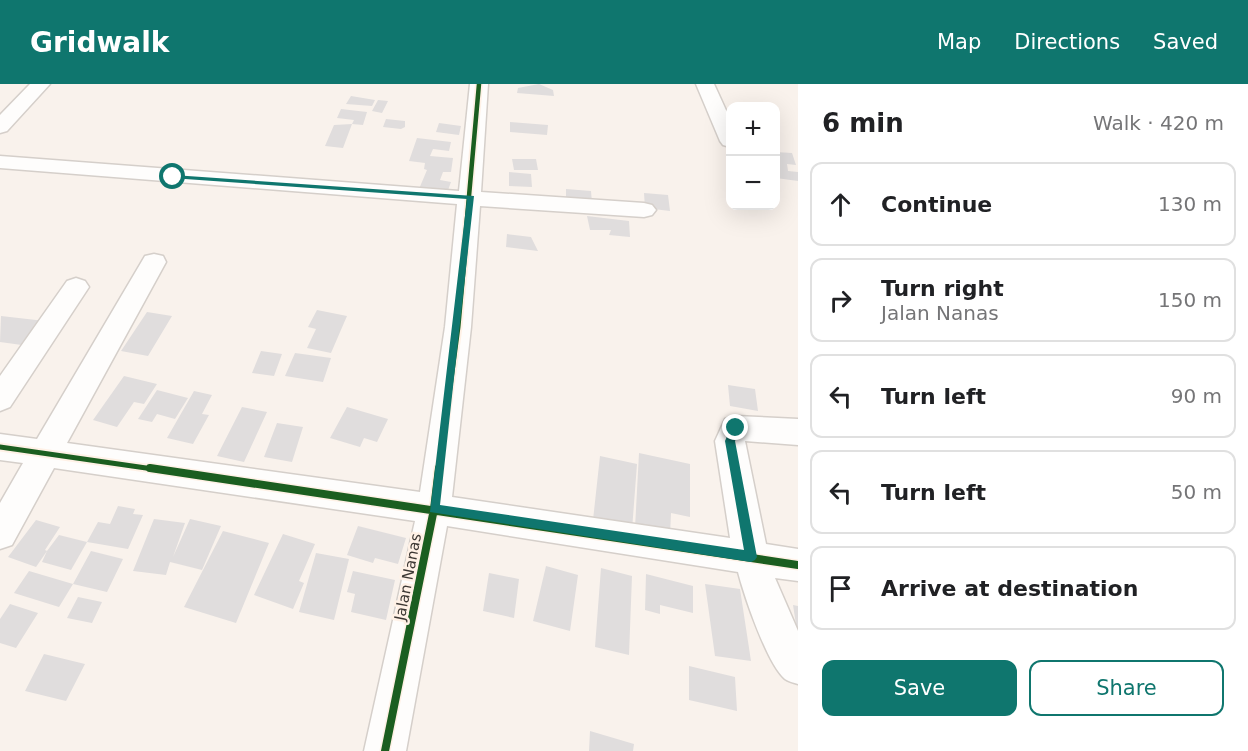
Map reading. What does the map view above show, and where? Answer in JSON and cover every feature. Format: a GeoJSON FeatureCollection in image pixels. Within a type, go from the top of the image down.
{"type":"FeatureCollection","features":[{"type":"Feature","properties":{"kind":"street"},"geometry":{"type":"LineString","coordinates":[[0,127],[41,84]]}},
{"type":"Feature","properties":{"kind":"street","name":"Jalan Nanas"},"geometry":{"type":"LineString","coordinates":[[385,751],[434,509],[471,197],[479,84]]}},
{"type":"Feature","properties":{"kind":"street"},"geometry":{"type":"LineString","coordinates":[[705,84],[726,132]]}},
{"type":"Feature","properties":{"kind":"street"},"geometry":{"type":"LineString","coordinates":[[0,162],[173,177],[645,210]]}},
{"type":"Feature","properties":{"kind":"street"},"geometry":{"type":"LineString","coordinates":[[0,534],[154,262]]}},
{"type":"Feature","properties":{"kind":"street"},"geometry":{"type":"LineString","coordinates":[[0,399],[76,287]]}},
{"type":"Feature","properties":{"kind":"street"},"geometry":{"type":"LineString","coordinates":[[798,432],[736,428],[730,441],[751,557],[780,641],[798,665]]}},
{"type":"Feature","properties":{"kind":"street"},"geometry":{"type":"LineString","coordinates":[[0,447],[434,509],[798,565]]}},
{"type":"Feature","properties":{"kind":"building"},"geometry":{"type":"Polygon","coordinates":[[[539,84],[553,90],[554,96],[517,93],[518,88],[539,84]]]}},
{"type":"Feature","properties":{"kind":"building"},"geometry":{"type":"Polygon","coordinates":[[[351,96],[375,100],[372,106],[346,104],[351,96]]]}},
{"type":"Feature","properties":{"kind":"building"},"geometry":{"type":"Polygon","coordinates":[[[378,100],[388,101],[382,113],[372,111],[378,100]]]}},
{"type":"Feature","properties":{"kind":"building"},"geometry":{"type":"Polygon","coordinates":[[[341,109],[367,112],[363,125],[352,124],[354,120],[337,118],[341,109]]]}},
{"type":"Feature","properties":{"kind":"building"},"geometry":{"type":"Polygon","coordinates":[[[386,119],[405,121],[405,127],[401,129],[383,127],[386,119]]]}},
{"type":"Feature","properties":{"kind":"building"},"geometry":{"type":"Polygon","coordinates":[[[510,122],[548,125],[547,135],[510,132],[510,122]]]}},
{"type":"Feature","properties":{"kind":"building"},"geometry":{"type":"Polygon","coordinates":[[[439,123],[461,126],[459,135],[436,132],[439,123]]]}},
{"type":"Feature","properties":{"kind":"building"},"geometry":{"type":"Polygon","coordinates":[[[352,124],[343,148],[325,146],[334,125],[352,124]]]}},
{"type":"Feature","properties":{"kind":"building"},"geometry":{"type":"Polygon","coordinates":[[[417,138],[451,142],[449,151],[433,149],[430,156],[453,158],[451,172],[443,172],[440,180],[451,182],[447,193],[419,189],[427,170],[424,169],[425,163],[409,161],[417,138]]]}},
{"type":"Feature","properties":{"kind":"building"},"geometry":{"type":"Polygon","coordinates":[[[780,152],[792,153],[796,165],[787,164],[788,171],[798,172],[798,181],[780,179],[780,152]]]}},
{"type":"Feature","properties":{"kind":"building"},"geometry":{"type":"Polygon","coordinates":[[[512,159],[536,159],[538,170],[514,170],[512,159]]]}},
{"type":"Feature","properties":{"kind":"building"},"geometry":{"type":"Polygon","coordinates":[[[509,172],[531,174],[532,187],[509,186],[509,172]]]}},
{"type":"Feature","properties":{"kind":"building"},"geometry":{"type":"Polygon","coordinates":[[[566,189],[591,191],[592,203],[566,201],[566,189]]]}},
{"type":"Feature","properties":{"kind":"building"},"geometry":{"type":"Polygon","coordinates":[[[644,193],[668,195],[670,211],[645,208],[644,193]]]}},
{"type":"Feature","properties":{"kind":"building"},"geometry":{"type":"Polygon","coordinates":[[[587,216],[629,221],[630,237],[609,235],[611,230],[590,230],[587,216]]]}},
{"type":"Feature","properties":{"kind":"building"},"geometry":{"type":"Polygon","coordinates":[[[507,234],[531,237],[538,251],[506,247],[507,234]]]}},
{"type":"Feature","properties":{"kind":"building"},"geometry":{"type":"Polygon","coordinates":[[[317,310],[347,316],[331,353],[307,348],[316,329],[308,327],[317,310]]]}},
{"type":"Feature","properties":{"kind":"building"},"geometry":{"type":"Polygon","coordinates":[[[147,312],[172,316],[148,356],[121,351],[147,312]]]}},
{"type":"Feature","properties":{"kind":"building"},"geometry":{"type":"Polygon","coordinates":[[[1,316],[45,321],[29,346],[0,342],[1,316]]]}},
{"type":"Feature","properties":{"kind":"building"},"geometry":{"type":"Polygon","coordinates":[[[261,351],[282,354],[274,376],[252,373],[261,351]]]}},
{"type":"Feature","properties":{"kind":"building"},"geometry":{"type":"Polygon","coordinates":[[[295,353],[331,358],[323,382],[285,376],[295,353]]]}},
{"type":"Feature","properties":{"kind":"building"},"geometry":{"type":"Polygon","coordinates":[[[124,376],[157,384],[144,404],[134,402],[117,427],[93,420],[124,376]]]}},
{"type":"Feature","properties":{"kind":"building"},"geometry":{"type":"Polygon","coordinates":[[[728,385],[755,389],[758,411],[730,406],[728,385]]]}},
{"type":"Feature","properties":{"kind":"building"},"geometry":{"type":"Polygon","coordinates":[[[157,390],[188,398],[175,419],[157,414],[152,422],[138,419],[157,390]]]}},
{"type":"Feature","properties":{"kind":"building"},"geometry":{"type":"Polygon","coordinates":[[[194,391],[212,395],[202,414],[209,415],[193,444],[167,438],[194,391]]]}},
{"type":"Feature","properties":{"kind":"building"},"geometry":{"type":"Polygon","coordinates":[[[242,407],[267,412],[244,462],[217,456],[242,407]]]}},
{"type":"Feature","properties":{"kind":"building"},"geometry":{"type":"Polygon","coordinates":[[[347,407],[388,419],[377,442],[364,438],[360,447],[330,438],[347,407]]]}},
{"type":"Feature","properties":{"kind":"building"},"geometry":{"type":"Polygon","coordinates":[[[277,423],[303,427],[292,462],[264,457],[277,423]]]}},
{"type":"Feature","properties":{"kind":"building"},"geometry":{"type":"Polygon","coordinates":[[[639,453],[690,464],[690,517],[671,513],[670,536],[635,528],[639,453]]]}},
{"type":"Feature","properties":{"kind":"building"},"geometry":{"type":"Polygon","coordinates":[[[600,456],[637,464],[632,530],[593,520],[600,456]]]}},
{"type":"Feature","properties":{"kind":"building"},"geometry":{"type":"Polygon","coordinates":[[[118,506],[135,509],[133,514],[143,515],[128,549],[87,542],[98,522],[110,524],[118,506]]]}},
{"type":"Feature","properties":{"kind":"building"},"geometry":{"type":"Polygon","coordinates":[[[154,519],[185,523],[173,557],[190,519],[221,526],[202,570],[170,562],[166,575],[133,571],[154,519]]]}},
{"type":"Feature","properties":{"kind":"building"},"geometry":{"type":"Polygon","coordinates":[[[36,520],[60,527],[36,567],[8,557],[36,520]]]}},
{"type":"Feature","properties":{"kind":"building"},"geometry":{"type":"Polygon","coordinates":[[[358,526],[406,538],[398,564],[375,558],[373,563],[347,555],[358,526]]]}},
{"type":"Feature","properties":{"kind":"building"},"geometry":{"type":"Polygon","coordinates":[[[223,531],[269,543],[236,623],[184,607],[223,531]]]}},
{"type":"Feature","properties":{"kind":"building"},"geometry":{"type":"Polygon","coordinates":[[[283,534],[315,544],[299,581],[304,583],[293,609],[254,595],[283,534]]]}},
{"type":"Feature","properties":{"kind":"building"},"geometry":{"type":"Polygon","coordinates":[[[59,535],[87,542],[71,570],[42,562],[59,535]]]}},
{"type":"Feature","properties":{"kind":"building"},"geometry":{"type":"Polygon","coordinates":[[[91,551],[123,559],[107,592],[73,584],[91,551]]]}},
{"type":"Feature","properties":{"kind":"building"},"geometry":{"type":"Polygon","coordinates":[[[316,553],[349,559],[334,620],[299,612],[316,553]]]}},
{"type":"Feature","properties":{"kind":"building"},"geometry":{"type":"Polygon","coordinates":[[[546,566],[578,575],[570,631],[533,621],[546,566]]]}},
{"type":"Feature","properties":{"kind":"building"},"geometry":{"type":"Polygon","coordinates":[[[601,568],[632,576],[629,655],[595,647],[601,568]]]}},
{"type":"Feature","properties":{"kind":"building"},"geometry":{"type":"Polygon","coordinates":[[[29,571],[73,584],[59,607],[14,593],[29,571]]]}},
{"type":"Feature","properties":{"kind":"building"},"geometry":{"type":"Polygon","coordinates":[[[353,571],[395,580],[386,620],[351,612],[355,594],[347,592],[353,571]]]}},
{"type":"Feature","properties":{"kind":"building"},"geometry":{"type":"Polygon","coordinates":[[[489,573],[519,579],[514,618],[483,611],[489,573]]]}},
{"type":"Feature","properties":{"kind":"building"},"geometry":{"type":"Polygon","coordinates":[[[646,574],[693,586],[693,613],[660,605],[660,614],[645,610],[646,574]]]}},
{"type":"Feature","properties":{"kind":"building"},"geometry":{"type":"Polygon","coordinates":[[[705,584],[740,589],[751,661],[715,656],[705,584]]]}},
{"type":"Feature","properties":{"kind":"building"},"geometry":{"type":"Polygon","coordinates":[[[78,597],[102,602],[92,623],[67,618],[78,597]]]}},
{"type":"Feature","properties":{"kind":"building"},"geometry":{"type":"Polygon","coordinates":[[[10,604],[38,613],[16,648],[0,643],[0,619],[10,604]]]}},
{"type":"Feature","properties":{"kind":"building"},"geometry":{"type":"Polygon","coordinates":[[[793,605],[798,606],[798,631],[797,631],[793,605]]]}},
{"type":"Feature","properties":{"kind":"building"},"geometry":{"type":"Polygon","coordinates":[[[44,654],[85,664],[66,701],[25,691],[44,654]]]}},
{"type":"Feature","properties":{"kind":"building"},"geometry":{"type":"Polygon","coordinates":[[[689,666],[735,677],[737,711],[689,700],[689,666]]]}},
{"type":"Feature","properties":{"kind":"building"},"geometry":{"type":"Polygon","coordinates":[[[590,731],[634,744],[633,751],[589,751],[590,731]]]}},
{"type":"Feature","properties":{"kind":"cycle path"},"geometry":{"type":"LineString","coordinates":[[385,751],[434,509],[458,327],[479,84]]}},
{"type":"Feature","properties":{"kind":"cycle path"},"geometry":{"type":"LineString","coordinates":[[0,447],[434,509],[798,565]]}},
{"type":"Feature","properties":{"kind":"route"},"geometry":{"type":"LineString","coordinates":[[173,177],[471,197],[458,327],[434,509],[751,557],[730,441],[736,428]]}}]}
